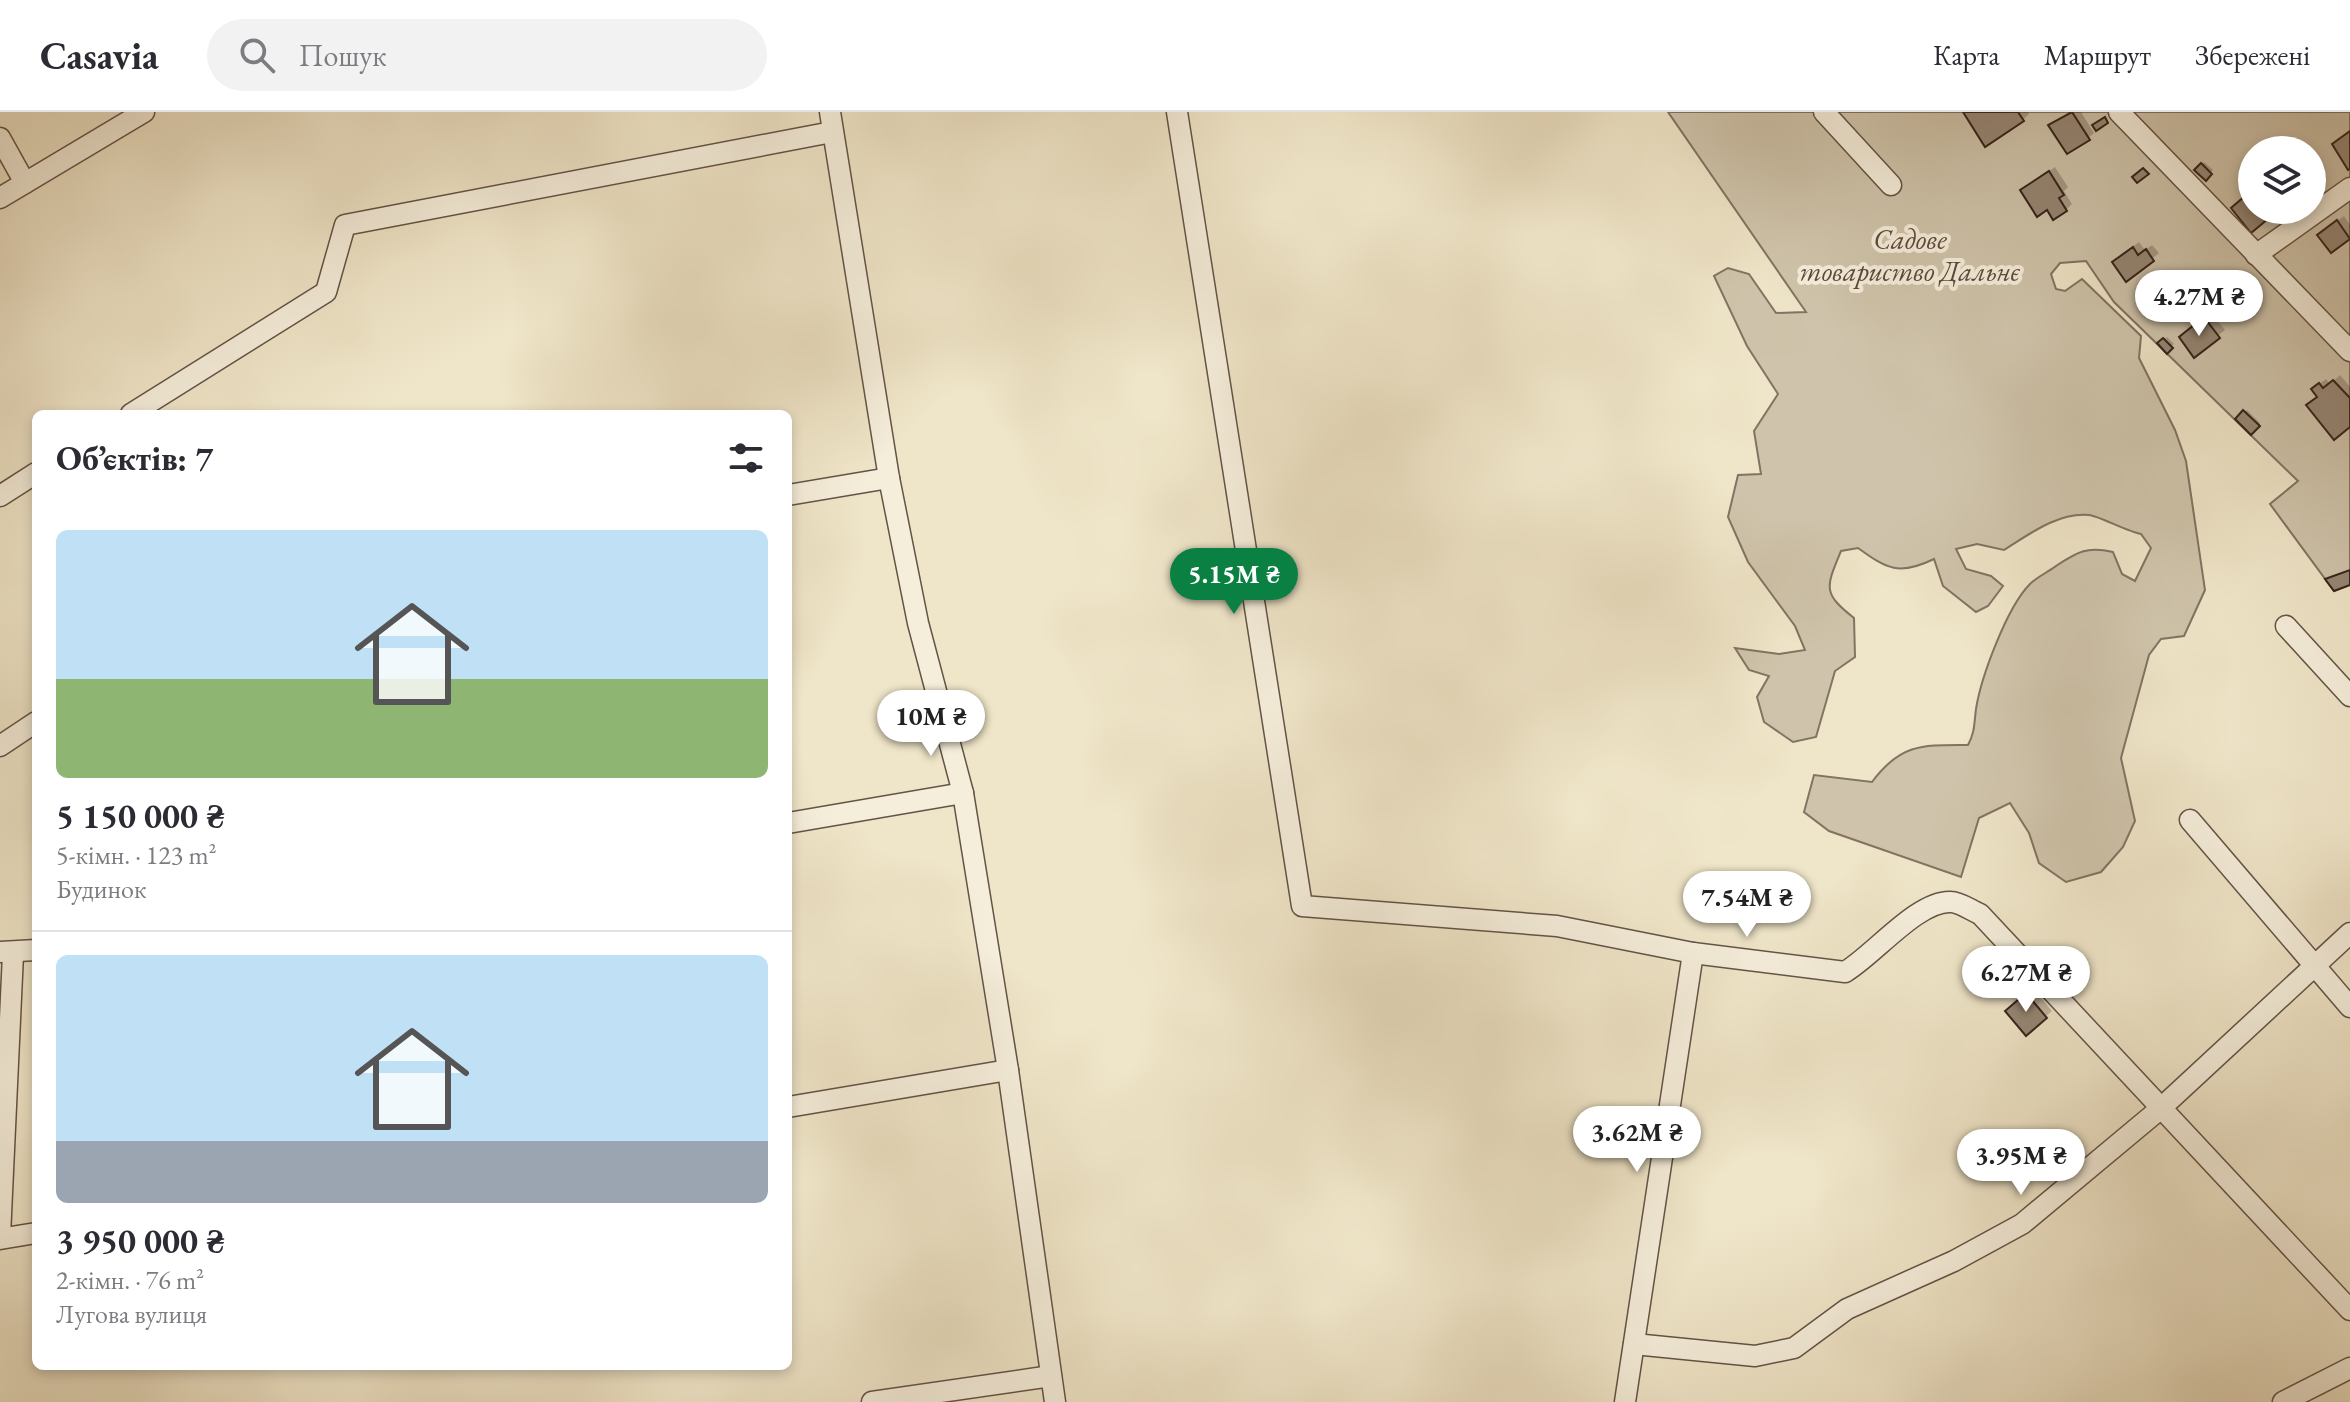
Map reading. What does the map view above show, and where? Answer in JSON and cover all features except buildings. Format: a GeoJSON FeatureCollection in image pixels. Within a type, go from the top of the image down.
{"type":"FeatureCollection","features":[{"type":"Feature","properties":{"kind":"street"},"geometry":{"type":"LineString","coordinates":[[0,198],[144,112]]}},
{"type":"Feature","properties":{"kind":"street"},"geometry":{"type":"LineString","coordinates":[[1177,112],[1302,906],[1557,926],[1693,953],[1845,972],[1866,959],[1925,907],[1951,902],[1980,914],[2350,1310]]}},
{"type":"Feature","properties":{"kind":"street"},"geometry":{"type":"LineString","coordinates":[[1824,112],[1891,185]]}},
{"type":"Feature","properties":{"kind":"street"},"geometry":{"type":"LineString","coordinates":[[2119,112],[2350,351]]}},
{"type":"Feature","properties":{"kind":"street"},"geometry":{"type":"LineString","coordinates":[[137,410],[326,292],[345,225],[831,122],[889,478],[918,623],[963,793],[1008,1070],[1055,1402]]}},
{"type":"Feature","properties":{"kind":"street"},"geometry":{"type":"LineString","coordinates":[[0,138],[25,183]]}},
{"type":"Feature","properties":{"kind":"street"},"geometry":{"type":"LineString","coordinates":[[2256,255],[2350,188]]}},
{"type":"Feature","properties":{"kind":"street"},"geometry":{"type":"LineString","coordinates":[[0,496],[32,476]]}},
{"type":"Feature","properties":{"kind":"street"},"geometry":{"type":"LineString","coordinates":[[792,494],[889,478]]}},
{"type":"Feature","properties":{"kind":"street"},"geometry":{"type":"LineString","coordinates":[[2286,626],[2350,696]]}},
{"type":"Feature","properties":{"kind":"street"},"geometry":{"type":"LineString","coordinates":[[0,746],[32,725]]}},
{"type":"Feature","properties":{"kind":"street"},"geometry":{"type":"LineString","coordinates":[[792,822],[963,793]]}},
{"type":"Feature","properties":{"kind":"street"},"geometry":{"type":"LineString","coordinates":[[2190,820],[2350,1007]]}},
{"type":"Feature","properties":{"kind":"street"},"geometry":{"type":"LineString","coordinates":[[1634,1344],[1755,1356],[1794,1348],[1847,1309],[1954,1261],[2022,1224],[2160,1109],[2350,933]]}},
{"type":"Feature","properties":{"kind":"street"},"geometry":{"type":"LineString","coordinates":[[32,950],[7,953],[0,1237],[32,1233]]}},
{"type":"Feature","properties":{"kind":"street"},"geometry":{"type":"LineString","coordinates":[[1625,1402],[1693,953]]}},
{"type":"Feature","properties":{"kind":"street"},"geometry":{"type":"LineString","coordinates":[[792,1106],[1008,1070]]}},
{"type":"Feature","properties":{"kind":"street"},"geometry":{"type":"LineString","coordinates":[[2283,1402],[2350,1368]]}},
{"type":"Feature","properties":{"kind":"street"},"geometry":{"type":"LineString","coordinates":[[872,1402],[1051,1376]]}},
{"type":"Feature","properties":{"kind":"green space","name":"Садове товариство Дальнє"},"geometry":{"type":"Polygon","coordinates":[[[1668,112],[2350,112],[2350,585],[2334,591],[2270,504],[2298,481],[2114,302],[2086,261],[2060,263],[2051,274],[2056,289],[2065,291],[2082,279],[2141,336],[2139,358],[2175,430],[2186,461],[2205,590],[2184,636],[2161,639],[2149,655],[2121,758],[2135,821],[2123,847],[2101,872],[2066,882],[2039,863],[2029,833],[2010,803],[1979,818],[1961,877],[1829,831],[1804,812],[1814,775],[1872,782],[1903,753],[1925,746],[1968,745],[1989,661],[2013,609],[2030,584],[2070,557],[2096,550],[2113,552],[2122,574],[2135,581],[2151,548],[2141,534],[2093,516],[2077,515],[2044,526],[2004,550],[1977,544],[1956,549],[1966,569],[1991,576],[2003,586],[1988,606],[1976,612],[1943,586],[1934,559],[1902,569],[1877,561],[1858,548],[1841,551],[1832,573],[1830,589],[1836,602],[1854,618],[1855,657],[1835,671],[1816,737],[1793,742],[1764,722],[1757,697],[1769,676],[1749,670],[1735,648],[1779,654],[1805,650],[1795,626],[1748,562],[1728,517],[1738,475],[1761,474],[1754,431],[1778,394],[1747,346],[1714,276],[1728,268],[1749,274],[1776,313],[1806,312],[1668,112]]]}}]}
